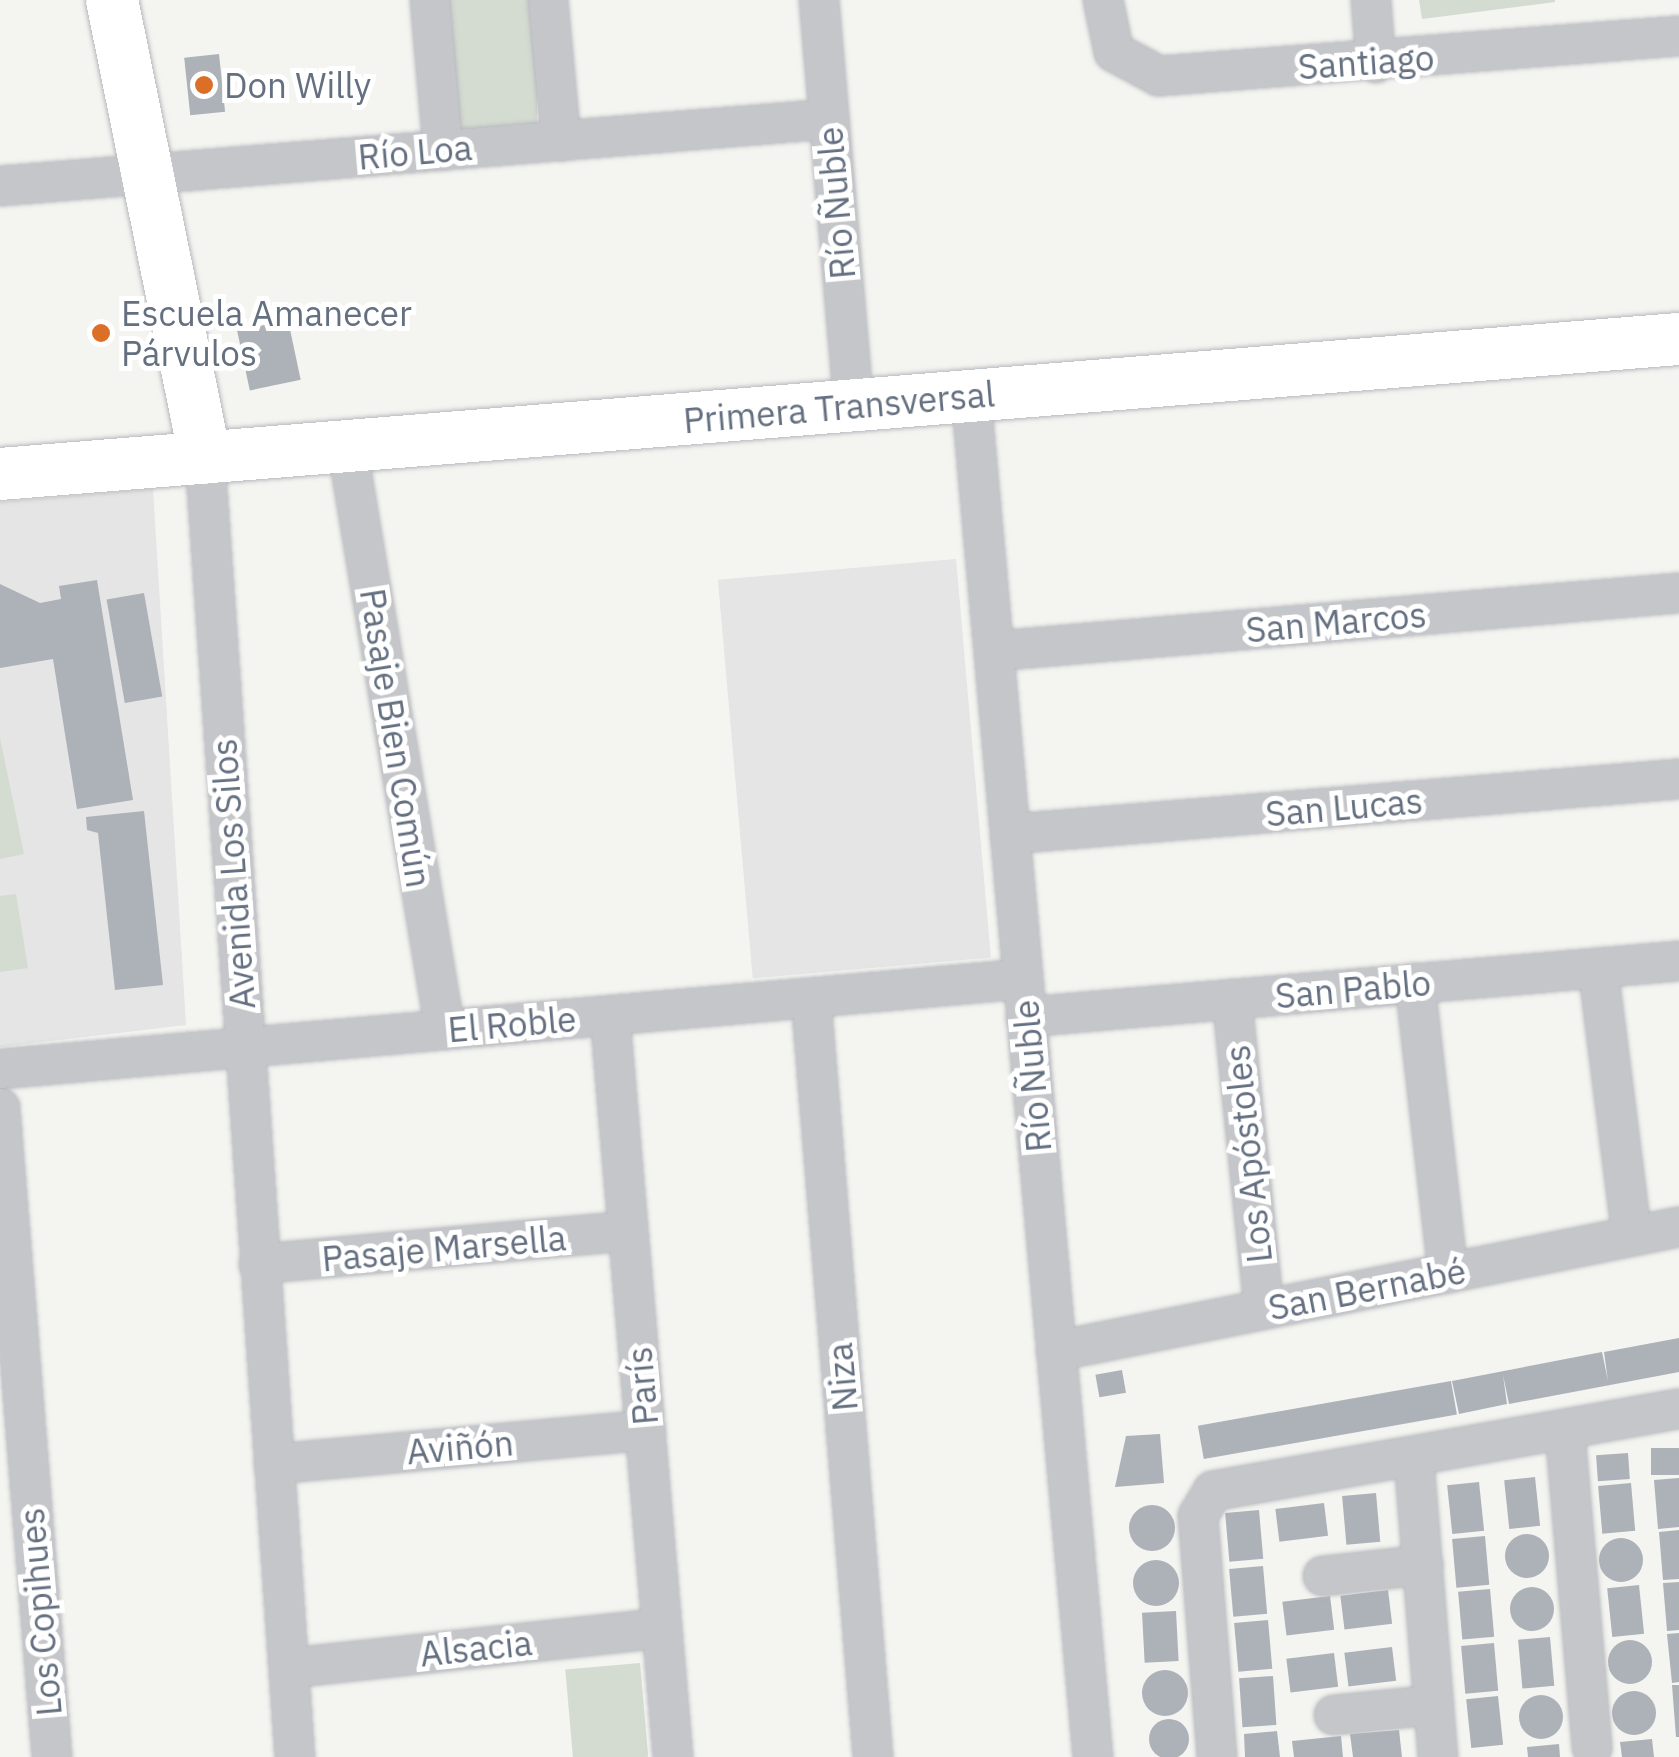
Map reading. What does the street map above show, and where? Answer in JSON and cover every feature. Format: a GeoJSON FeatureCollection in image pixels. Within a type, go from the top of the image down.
{"type":"FeatureCollection","features":[{"type":"Feature","properties":{"kind":"main road","name":"Avenida Los Silos"},"geometry":{"type":"LineString","coordinates":[[112,0],[205,458]]}},
{"type":"Feature","properties":{"kind":"main road","name":"Primera Transversal"},"geometry":{"type":"LineString","coordinates":[[0,474],[1679,339]]}},
{"type":"Feature","properties":{"kind":"street"},"geometry":{"type":"LineString","coordinates":[[430,0],[443,150]]}},
{"type":"Feature","properties":{"kind":"street"},"geometry":{"type":"LineString","coordinates":[[548,0],[560,140]]}},
{"type":"Feature","properties":{"kind":"street","name":"Río Ñuble"},"geometry":{"type":"LineString","coordinates":[[819,0],[854,406]]}},
{"type":"Feature","properties":{"kind":"street","name":"Santiago"},"geometry":{"type":"LineString","coordinates":[[1103,0],[1114,52],[1145,74],[1376,63],[1679,36]]}},
{"type":"Feature","properties":{"kind":"street"},"geometry":{"type":"LineString","coordinates":[[1370,0],[1376,63]]}},
{"type":"Feature","properties":{"kind":"street","name":"Río Loa"},"geometry":{"type":"LineString","coordinates":[[0,186],[829,119]]}},
{"type":"Feature","properties":{"kind":"street","name":"Río Ñuble"},"geometry":{"type":"LineString","coordinates":[[971,396],[1093,1757]]}},
{"type":"Feature","properties":{"kind":"street","name":"Pasaje Bien Común"},"geometry":{"type":"LineString","coordinates":[[347,446],[445,1030]]}},
{"type":"Feature","properties":{"kind":"street","name":"Avenida Los Silos"},"geometry":{"type":"LineString","coordinates":[[205,458],[295,1757]]}},
{"type":"Feature","properties":{"kind":"street","name":"San Marcos"},"geometry":{"type":"LineString","coordinates":[[994,651],[1679,593]]}},
{"type":"Feature","properties":{"kind":"street","name":"San Lucas"},"geometry":{"type":"LineString","coordinates":[[1010,834],[1679,779]]}},
{"type":"Feature","properties":{"kind":"street","name":"San Pablo"},"geometry":{"type":"LineString","coordinates":[[1026,1017],[1679,961]]}},
{"type":"Feature","properties":{"kind":"street"},"geometry":{"type":"LineString","coordinates":[[1598,968],[1632,1236]]}},
{"type":"Feature","properties":{"kind":"street","name":"El Roble"},"geometry":{"type":"LineString","coordinates":[[0,1069],[1023,979]]}},
{"type":"Feature","properties":{"kind":"street"},"geometry":{"type":"LineString","coordinates":[[1415,984],[1448,1273]]}},
{"type":"Feature","properties":{"kind":"street","name":"Niza"},"geometry":{"type":"LineString","coordinates":[[810,998],[872,1757]]}},
{"type":"Feature","properties":{"kind":"street","name":"Los Apóstoles"},"geometry":{"type":"LineString","coordinates":[[1232,999],[1264,1310]]}},
{"type":"Feature","properties":{"kind":"street","name":"París"},"geometry":{"type":"LineString","coordinates":[[610,1016],[674,1757]]}},
{"type":"Feature","properties":{"kind":"street","name":"Los Copihues"},"geometry":{"type":"LineString","coordinates":[[0,1108],[52,1757]]}},
{"type":"Feature","properties":{"kind":"street","name":"San Bernabé"},"geometry":{"type":"LineString","coordinates":[[1056,1351],[1679,1227]]}},
{"type":"Feature","properties":{"kind":"street","name":"Pasaje Marsella"},"geometry":{"type":"LineString","coordinates":[[260,1264],[628,1232]]}},
{"type":"Feature","properties":{"kind":"street"},"geometry":{"type":"LineString","coordinates":[[1217,1757],[1198,1516],[1205,1497],[1375,1458],[1414,1460],[1679,1409]]}},
{"type":"Feature","properties":{"kind":"street","name":"Aviñón"},"geometry":{"type":"LineString","coordinates":[[274,1464],[646,1430]]}},
{"type":"Feature","properties":{"kind":"street"},"geometry":{"type":"LineString","coordinates":[[1565,1431],[1592,1748]]}},
{"type":"Feature","properties":{"kind":"street"},"geometry":{"type":"LineString","coordinates":[[1414,1460],[1438,1757]]}},
{"type":"Feature","properties":{"kind":"street"},"geometry":{"type":"LineString","coordinates":[[1323,1576],[1422,1565]]}},
{"type":"Feature","properties":{"kind":"street","name":"Alsacia"},"geometry":{"type":"LineString","coordinates":[[289,1668],[662,1628]]}},
{"type":"Feature","properties":{"kind":"street"},"geometry":{"type":"LineString","coordinates":[[1334,1715],[1434,1705]]}},
{"type":"Feature","properties":{"kind":"shaded area"},"geometry":{"type":"Polygon","coordinates":[[[440,0],[537,0],[537,130],[440,130],[440,0]]]}},
{"type":"Feature","properties":{"kind":"shaded area"},"geometry":{"type":"Polygon","coordinates":[[[1419,0],[1555,0],[1555,2],[1422,19],[1419,0]]]}},
{"type":"Feature","properties":{"kind":"shaded area"},"geometry":{"type":"Polygon","coordinates":[[[153,489],[186,1025],[0,1047],[0,502],[153,489]]]}},
{"type":"Feature","properties":{"kind":"shaded area"},"geometry":{"type":"Polygon","coordinates":[[[956,559],[991,957],[753,978],[718,580],[956,559]]]}},
{"type":"Feature","properties":{"kind":"shaded area"},"geometry":{"type":"Polygon","coordinates":[[[0,738],[24,854],[0,859],[0,738]]]}},
{"type":"Feature","properties":{"kind":"shaded area"},"geometry":{"type":"Polygon","coordinates":[[[16,894],[28,968],[0,972],[0,896],[16,894]]]}},
{"type":"Feature","properties":{"kind":"shaded area"},"geometry":{"type":"Polygon","coordinates":[[[640,1663],[648,1757],[573,1757],[565,1670],[640,1663]]]}},
{"type":"Feature","properties":{"kind":"building","name":"Don Willy"},"geometry":{"type":"Polygon","coordinates":[[[219,54],[225,112],[190,115],[184,58],[219,54]]]}},
{"type":"Feature","properties":{"kind":"building"},"geometry":{"type":"Polygon","coordinates":[[[288,320],[301,380],[250,390],[237,331],[288,320]]]}},
{"type":"Feature","properties":{"kind":"building"},"geometry":{"type":"Polygon","coordinates":[[[97,580],[133,800],[77,809],[53,659],[0,668],[0,584],[40,603],[61,599],[59,586],[97,580]]]}},
{"type":"Feature","properties":{"kind":"building"},"geometry":{"type":"Polygon","coordinates":[[[144,593],[162,696],[125,703],[107,600],[144,593]]]}},
{"type":"Feature","properties":{"kind":"building"},"geometry":{"type":"Polygon","coordinates":[[[144,811],[163,985],[115,990],[98,833],[87,830],[86,817],[144,811]]]}},
{"type":"Feature","properties":{"kind":"building"},"geometry":{"type":"Polygon","coordinates":[[[1679,1338],[1679,1372],[1509,1404],[1503,1375],[1507,1404],[1459,1414],[1452,1381],[1602,1352],[1608,1381],[1604,1352],[1679,1338]]]}},
{"type":"Feature","properties":{"kind":"building"},"geometry":{"type":"Polygon","coordinates":[[[1122,1370],[1126,1393],[1099,1397],[1095,1375],[1122,1370]]]}},
{"type":"Feature","properties":{"kind":"building"},"geometry":{"type":"Polygon","coordinates":[[[1451,1381],[1457,1414],[1204,1459],[1198,1426],[1451,1381]]]}},
{"type":"Feature","properties":{"kind":"building"},"geometry":{"type":"Polygon","coordinates":[[[1160,1434],[1164,1483],[1115,1487],[1126,1436],[1160,1434]]]}},
{"type":"Feature","properties":{"kind":"building"},"geometry":{"type":"Polygon","coordinates":[[[1651,1448],[1679,1448],[1679,1475],[1651,1475],[1651,1448]]]}},
{"type":"Feature","properties":{"kind":"building"},"geometry":{"type":"Polygon","coordinates":[[[1628,1453],[1630,1479],[1598,1481],[1596,1455],[1628,1453]]]}},
{"type":"Feature","properties":{"kind":"building"},"geometry":{"type":"Polygon","coordinates":[[[1535,1477],[1540,1526],[1509,1529],[1504,1480],[1535,1477]]]}},
{"type":"Feature","properties":{"kind":"building"},"geometry":{"type":"Polygon","coordinates":[[[1679,1478],[1679,1527],[1658,1529],[1654,1480],[1679,1478]]]}},
{"type":"Feature","properties":{"kind":"building"},"geometry":{"type":"Polygon","coordinates":[[[1479,1482],[1484,1531],[1452,1534],[1447,1485],[1479,1482]]]}},
{"type":"Feature","properties":{"kind":"building"},"geometry":{"type":"Polygon","coordinates":[[[1631,1483],[1635,1531],[1602,1534],[1598,1486],[1631,1483]]]}},
{"type":"Feature","properties":{"kind":"building"},"geometry":{"type":"Polygon","coordinates":[[[1376,1493],[1380,1542],[1346,1545],[1342,1496],[1376,1493]]]}},
{"type":"Feature","properties":{"kind":"building"},"geometry":{"type":"Polygon","coordinates":[[[1324,1503],[1328,1536],[1279,1542],[1275,1509],[1324,1503]]]}},
{"type":"Feature","properties":{"kind":"building"},"geometry":{"type":"Polygon","coordinates":[[[1152,1505],[1168,1512],[1175,1528],[1168,1544],[1152,1551],[1136,1544],[1129,1528],[1136,1512],[1152,1505]]]}},
{"type":"Feature","properties":{"kind":"building"},"geometry":{"type":"Polygon","coordinates":[[[1259,1510],[1263,1559],[1229,1562],[1225,1513],[1259,1510]]]}},
{"type":"Feature","properties":{"kind":"building"},"geometry":{"type":"Polygon","coordinates":[[[1679,1530],[1679,1579],[1663,1580],[1659,1532],[1679,1530]]]}},
{"type":"Feature","properties":{"kind":"building"},"geometry":{"type":"Polygon","coordinates":[[[1527,1534],[1543,1540],[1549,1556],[1543,1572],[1527,1578],[1511,1572],[1505,1556],[1511,1540],[1527,1534]]]}},
{"type":"Feature","properties":{"kind":"building"},"geometry":{"type":"Polygon","coordinates":[[[1485,1536],[1489,1585],[1456,1588],[1452,1539],[1485,1536]]]}},
{"type":"Feature","properties":{"kind":"building"},"geometry":{"type":"Polygon","coordinates":[[[1621,1538],[1637,1544],[1643,1560],[1637,1576],[1621,1582],[1605,1576],[1599,1560],[1605,1544],[1621,1538]]]}},
{"type":"Feature","properties":{"kind":"building"},"geometry":{"type":"Polygon","coordinates":[[[1156,1560],[1172,1567],[1179,1583],[1172,1599],[1156,1606],[1140,1599],[1133,1583],[1140,1567],[1156,1560]]]}},
{"type":"Feature","properties":{"kind":"building"},"geometry":{"type":"Polygon","coordinates":[[[1263,1566],[1267,1614],[1233,1617],[1229,1569],[1263,1566]]]}},
{"type":"Feature","properties":{"kind":"building"},"geometry":{"type":"Polygon","coordinates":[[[1679,1582],[1679,1630],[1667,1631],[1663,1583],[1679,1582]]]}},
{"type":"Feature","properties":{"kind":"building"},"geometry":{"type":"Polygon","coordinates":[[[1639,1585],[1644,1634],[1612,1637],[1607,1588],[1639,1585]]]}},
{"type":"Feature","properties":{"kind":"building"},"geometry":{"type":"Polygon","coordinates":[[[1532,1587],[1548,1593],[1554,1609],[1548,1625],[1532,1631],[1516,1625],[1510,1609],[1516,1593],[1532,1587]]]}},
{"type":"Feature","properties":{"kind":"building"},"geometry":{"type":"Polygon","coordinates":[[[1490,1589],[1494,1637],[1462,1640],[1458,1592],[1490,1589]]]}},
{"type":"Feature","properties":{"kind":"building"},"geometry":{"type":"Polygon","coordinates":[[[1388,1590],[1392,1624],[1345,1630],[1340,1596],[1388,1590]]]}},
{"type":"Feature","properties":{"kind":"building"},"geometry":{"type":"Polygon","coordinates":[[[1330,1596],[1334,1630],[1287,1636],[1282,1602],[1330,1596]]]}},
{"type":"Feature","properties":{"kind":"building"},"geometry":{"type":"Polygon","coordinates":[[[1176,1611],[1179,1661],[1145,1663],[1142,1613],[1176,1611]]]}},
{"type":"Feature","properties":{"kind":"building"},"geometry":{"type":"Polygon","coordinates":[[[1268,1620],[1272,1669],[1238,1672],[1234,1623],[1268,1620]]]}},
{"type":"Feature","properties":{"kind":"building"},"geometry":{"type":"Polygon","coordinates":[[[1679,1633],[1679,1682],[1672,1683],[1667,1634],[1679,1633]]]}},
{"type":"Feature","properties":{"kind":"building"},"geometry":{"type":"Polygon","coordinates":[[[1550,1637],[1554,1686],[1522,1689],[1518,1640],[1550,1637]]]}},
{"type":"Feature","properties":{"kind":"building"},"geometry":{"type":"Polygon","coordinates":[[[1630,1640],[1646,1646],[1652,1662],[1646,1678],[1630,1684],[1614,1678],[1608,1662],[1614,1646],[1630,1640]]]}},
{"type":"Feature","properties":{"kind":"building"},"geometry":{"type":"Polygon","coordinates":[[[1494,1643],[1498,1691],[1465,1694],[1461,1646],[1494,1643]]]}},
{"type":"Feature","properties":{"kind":"building"},"geometry":{"type":"Polygon","coordinates":[[[1392,1647],[1396,1681],[1349,1687],[1344,1653],[1392,1647]]]}},
{"type":"Feature","properties":{"kind":"building"},"geometry":{"type":"Polygon","coordinates":[[[1334,1653],[1338,1687],[1291,1693],[1286,1659],[1334,1653]]]}},
{"type":"Feature","properties":{"kind":"building"},"geometry":{"type":"Polygon","coordinates":[[[1165,1670],[1181,1677],[1188,1693],[1181,1709],[1165,1716],[1149,1709],[1142,1693],[1149,1677],[1165,1670]]]}},
{"type":"Feature","properties":{"kind":"building"},"geometry":{"type":"Polygon","coordinates":[[[1273,1676],[1276,1725],[1243,1727],[1239,1678],[1273,1676]]]}},
{"type":"Feature","properties":{"kind":"building"},"geometry":{"type":"Polygon","coordinates":[[[1672,1685],[1679,1685],[1679,1737],[1676,1737],[1672,1685]]]}},
{"type":"Feature","properties":{"kind":"building"},"geometry":{"type":"Polygon","coordinates":[[[1634,1691],[1650,1697],[1656,1713],[1650,1729],[1634,1735],[1618,1729],[1612,1713],[1618,1697],[1634,1691]]]}},
{"type":"Feature","properties":{"kind":"building"},"geometry":{"type":"Polygon","coordinates":[[[1541,1695],[1557,1701],[1563,1717],[1557,1733],[1541,1739],[1525,1733],[1519,1717],[1525,1701],[1541,1695]]]}},
{"type":"Feature","properties":{"kind":"building"},"geometry":{"type":"Polygon","coordinates":[[[1498,1696],[1503,1745],[1471,1748],[1466,1699],[1498,1696]]]}},
{"type":"Feature","properties":{"kind":"building"},"geometry":{"type":"Polygon","coordinates":[[[1169,1719],[1183,1725],[1189,1739],[1183,1753],[1169,1759],[1155,1753],[1149,1739],[1155,1725],[1169,1719]]]}},
{"type":"Feature","properties":{"kind":"building"},"geometry":{"type":"Polygon","coordinates":[[[1399,1730],[1402,1757],[1353,1757],[1350,1734],[1399,1730]]]}},
{"type":"Feature","properties":{"kind":"building"},"geometry":{"type":"Polygon","coordinates":[[[1277,1731],[1280,1757],[1245,1757],[1244,1734],[1277,1731]]]}},
{"type":"Feature","properties":{"kind":"building"},"geometry":{"type":"Polygon","coordinates":[[[1341,1736],[1343,1757],[1294,1757],[1292,1741],[1341,1736]]]}},
{"type":"Feature","properties":{"kind":"building"},"geometry":{"type":"Polygon","coordinates":[[[1652,1739],[1654,1757],[1622,1757],[1620,1742],[1652,1739]]]}},
{"type":"Feature","properties":{"kind":"building"},"geometry":{"type":"Polygon","coordinates":[[[1559,1744],[1560,1757],[1528,1757],[1527,1747],[1559,1744]]]}},
{"type":"Feature","properties":{"kind":"place","name":"Don Willy"},"geometry":{"type":"Point","coordinates":[204,85]}},
{"type":"Feature","properties":{"kind":"place","name":"Escuela Amanecer Párvulos"},"geometry":{"type":"Point","coordinates":[101,333]}}]}
